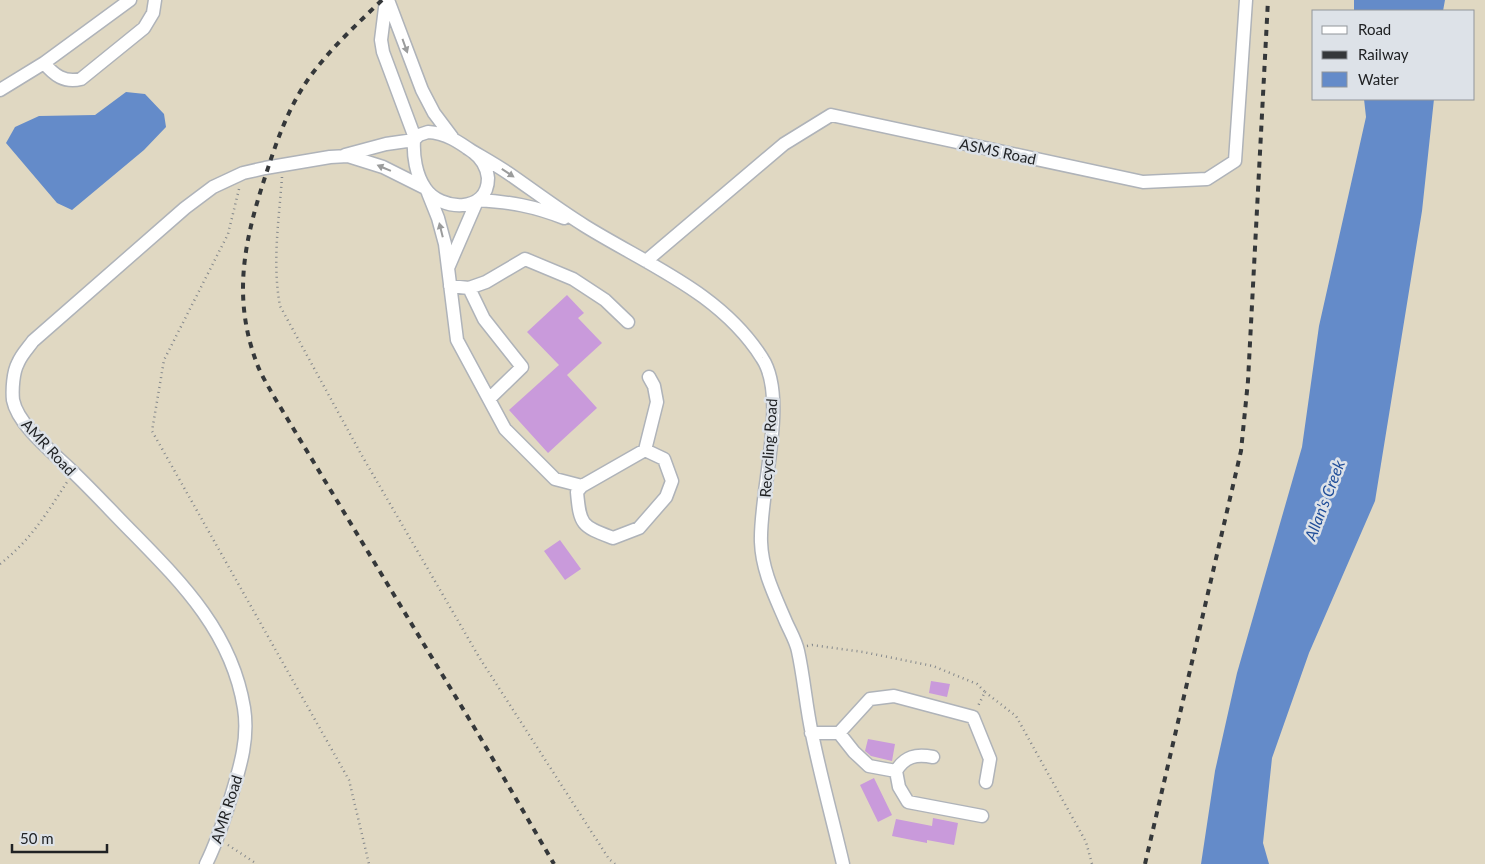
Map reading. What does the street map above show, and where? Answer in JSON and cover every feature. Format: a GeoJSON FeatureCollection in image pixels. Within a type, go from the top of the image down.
{"type":"FeatureCollection","features":[{"type":"Feature","properties":{"kind":"street"},"geometry":{"type":"LineString","coordinates":[[0,90],[44,63],[130,0]]}},
{"type":"Feature","properties":{"kind":"street"},"geometry":{"type":"LineString","coordinates":[[44,63],[61,78],[71,80],[81,78],[144,28],[153,13],[155,0]]}},
{"type":"Feature","properties":{"kind":"street"},"geometry":{"type":"LineString","coordinates":[[387,0],[422,90],[434,113],[452,138]]}},
{"type":"Feature","properties":{"kind":"street"},"geometry":{"type":"LineString","coordinates":[[387,0],[381,40],[383,52],[414,139],[416,165],[440,225],[448,268],[457,340],[505,429],[554,479],[582,486]]}},
{"type":"Feature","properties":{"kind":"street","name":"ASMS Road"},"geometry":{"type":"LineString","coordinates":[[646,261],[784,144],[831,115],[1143,182],[1207,179],[1235,161],[1246,0]]}},
{"type":"Feature","properties":{"kind":"street"},"geometry":{"type":"LineString","coordinates":[[414,139],[428,132],[452,138],[479,158],[487,173],[486,189],[477,201],[448,268]]}},
{"type":"Feature","properties":{"kind":"street","name":"AMR Road"},"geometry":{"type":"LineString","coordinates":[[206,864],[218,838],[244,754],[246,729],[240,687],[218,635],[200,607],[176,578],[23,422],[13,401],[18,363],[33,341],[185,208],[213,187],[243,173],[341,156],[414,139]]}},
{"type":"Feature","properties":{"kind":"street","name":"Recycling Road"},"geometry":{"type":"LineString","coordinates":[[466,148],[506,172],[584,226],[676,278],[726,315],[753,344],[770,371],[773,404],[771,444],[761,541],[765,571],[798,648],[811,733],[844,864]]}},
{"type":"Feature","properties":{"kind":"street","name":"AMR Road"},"geometry":{"type":"LineString","coordinates":[[341,156],[356,158],[382,167],[427,190]]}},
{"type":"Feature","properties":{"kind":"street"},"geometry":{"type":"LineString","coordinates":[[427,190],[438,200],[448,204],[463,206],[477,201],[509,202],[532,206],[584,226]]}},
{"type":"Feature","properties":{"kind":"street"},"geometry":{"type":"LineString","coordinates":[[450,286],[469,288],[486,282],[525,259],[573,279],[605,300],[628,322]]}},
{"type":"Feature","properties":{"kind":"street"},"geometry":{"type":"LineString","coordinates":[[469,288],[484,319],[522,367],[488,399]]}},
{"type":"Feature","properties":{"kind":"street"},"geometry":{"type":"LineString","coordinates":[[645,450],[664,459],[672,482],[666,497],[639,528],[613,538],[589,528],[579,516],[577,492],[582,486],[645,450],[657,402],[650,377]]}},
{"type":"Feature","properties":{"kind":"street"},"geometry":{"type":"LineString","coordinates":[[811,733],[839,733],[870,699],[894,696],[973,716],[990,758],[986,782]]}},
{"type":"Feature","properties":{"kind":"street"},"geometry":{"type":"LineString","coordinates":[[839,733],[854,752],[869,766],[896,771]]}},
{"type":"Feature","properties":{"kind":"street"},"geometry":{"type":"LineString","coordinates":[[933,757],[919,755],[902,762],[896,771],[899,787],[908,802],[982,816]]}},
{"type":"Feature","properties":{"kind":"path"},"geometry":{"type":"LineString","coordinates":[[283,165],[275,264],[276,286],[280,306],[361,454],[479,657],[615,864]]}},
{"type":"Feature","properties":{"kind":"path"},"geometry":{"type":"LineString","coordinates":[[243,173],[228,234],[164,360],[152,431],[349,780],[369,864]]}},
{"type":"Feature","properties":{"kind":"path"},"geometry":{"type":"LineString","coordinates":[[0,564],[16,552],[34,533],[74,473]]}},
{"type":"Feature","properties":{"kind":"path"},"geometry":{"type":"LineString","coordinates":[[798,648],[812,645],[864,652],[933,666],[977,684],[1016,716],[1086,842],[1092,864]]}},
{"type":"Feature","properties":{"kind":"path"},"geometry":{"type":"LineString","coordinates":[[973,716],[985,692]]}},
{"type":"Feature","properties":{"kind":"path"},"geometry":{"type":"LineString","coordinates":[[218,838],[257,864]]}},
{"type":"Feature","properties":{"kind":"shaded area"},"geometry":{"type":"Polygon","coordinates":[[[0,0],[1485,0],[1485,864],[0,864],[0,0]]]}},
{"type":"Feature","properties":{"kind":"water"},"geometry":{"type":"Polygon","coordinates":[[[1354,0],[1445,0],[1443,10],[1354,10],[1354,0]]]}},
{"type":"Feature","properties":{"kind":"water"},"geometry":{"type":"Polygon","coordinates":[[[126,92],[145,94],[164,114],[166,127],[144,150],[72,210],[57,203],[6,143],[15,127],[39,116],[95,115],[126,92]]]}},
{"type":"Feature","properties":{"kind":"water","name":"Allan's Creek"},"geometry":{"type":"Polygon","coordinates":[[[1364,100],[1434,100],[1422,211],[1375,501],[1309,653],[1272,758],[1263,843],[1269,864],[1201,864],[1215,771],[1237,673],[1302,447],[1319,326],[1366,117],[1364,100]]]}},
{"type":"Feature","properties":{"kind":"building"},"geometry":{"type":"Polygon","coordinates":[[[567,295],[584,313],[578,318],[602,343],[567,375],[597,408],[548,453],[509,410],[559,365],[527,332],[567,295]]]}},
{"type":"Feature","properties":{"kind":"building"},"geometry":{"type":"Polygon","coordinates":[[[560,540],[581,569],[565,580],[544,551],[560,540]]]}},
{"type":"Feature","properties":{"kind":"building"},"geometry":{"type":"Polygon","coordinates":[[[931,681],[950,684],[947,697],[929,693],[931,681]]]}},
{"type":"Feature","properties":{"kind":"building"},"geometry":{"type":"Polygon","coordinates":[[[868,739],[895,744],[892,761],[871,756],[865,751],[868,739]]]}},
{"type":"Feature","properties":{"kind":"building"},"geometry":{"type":"Polygon","coordinates":[[[874,778],[892,815],[878,822],[860,785],[874,778]]]}},
{"type":"Feature","properties":{"kind":"building"},"geometry":{"type":"Polygon","coordinates":[[[933,818],[958,823],[954,845],[927,840],[927,843],[892,836],[896,819],[932,826],[933,818]]]}},
{"type":"Feature","properties":{"kind":"railway"},"geometry":{"type":"LineString","coordinates":[[382,0],[317,67],[296,99],[280,133],[253,216],[244,264],[244,311],[248,336],[258,365],[273,395],[480,737],[554,864]]}},
{"type":"Feature","properties":{"kind":"railway"},"geometry":{"type":"LineString","coordinates":[[1145,864],[1241,451],[1248,381],[1268,0]]}}]}
